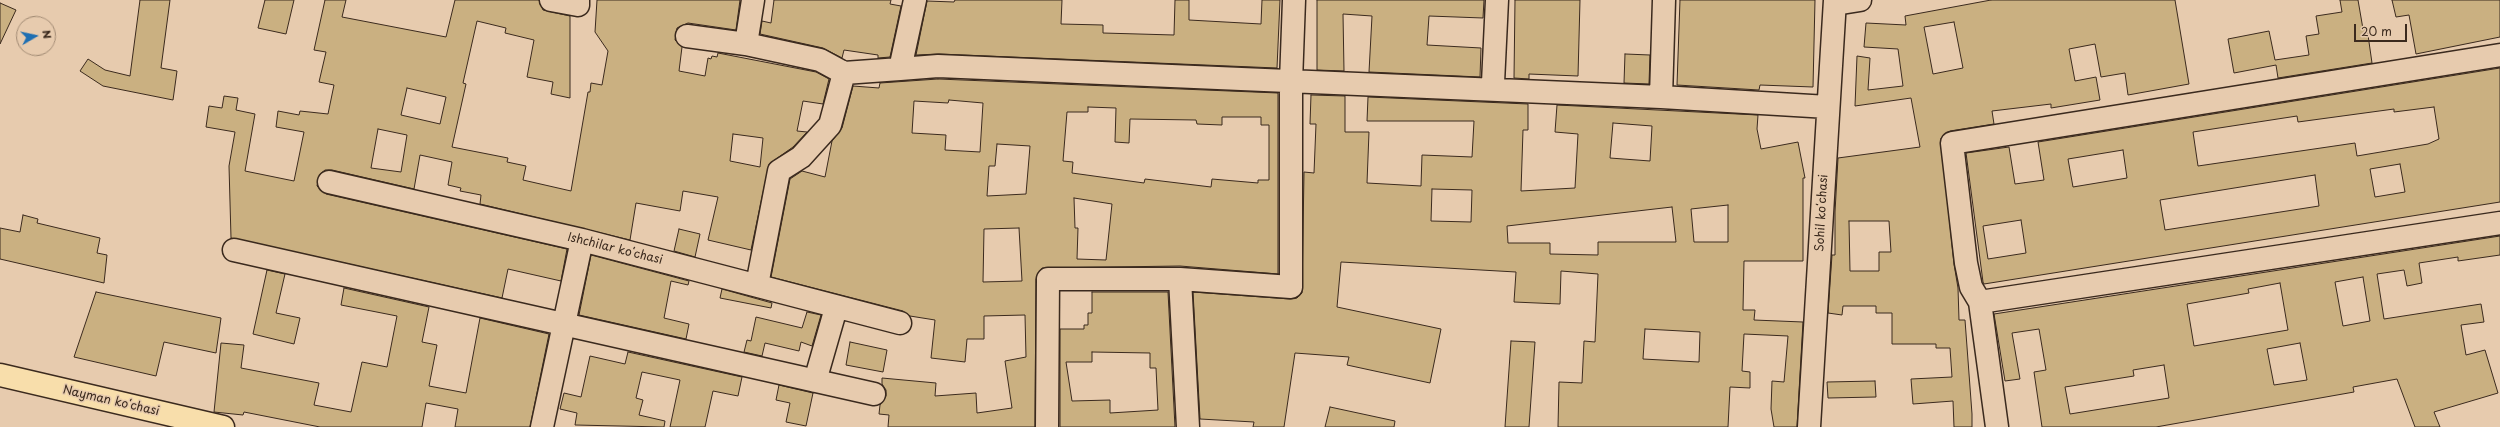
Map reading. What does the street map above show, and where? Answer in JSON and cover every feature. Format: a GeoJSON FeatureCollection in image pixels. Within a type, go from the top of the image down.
{"type":"FeatureCollection","features":[{"type":"Feature","properties":{"kind":"main road","name":"Nayman koʻchasi"},"geometry":{"type":"LineString","coordinates":[[0,375],[223,427]]}},
{"type":"Feature","properties":{"kind":"street"},"geometry":{"type":"LineString","coordinates":[[551,0],[578,6],[578,0]]}},
{"type":"Feature","properties":{"kind":"street"},"geometry":{"type":"LineString","coordinates":[[746,44],[753,0]]}},
{"type":"Feature","properties":{"kind":"street"},"geometry":{"type":"LineString","coordinates":[[900,69],[915,0]]}},
{"type":"Feature","properties":{"kind":"street"},"geometry":{"type":"LineString","coordinates":[[1048,427],[1048,279],[1180,279],[1291,287],[1294,0]]}},
{"type":"Feature","properties":{"kind":"street"},"geometry":{"type":"LineString","coordinates":[[1492,83],[1496,0]]}},
{"type":"Feature","properties":{"kind":"street"},"geometry":{"type":"LineString","coordinates":[[1661,97],[1664,0]]}},
{"type":"Feature","properties":{"kind":"street"},"geometry":{"type":"LineString","coordinates":[[1835,2],[1860,0]]}},
{"type":"Feature","properties":{"kind":"street","name":"Sohil koʻchasi"},"geometry":{"type":"LineString","coordinates":[[1809,427],[1835,2]]}},
{"type":"Feature","properties":{"kind":"street"},"geometry":{"type":"LineString","coordinates":[[687,36],[746,44],[820,60],[844,73],[938,66],[1661,97],[1828,107]]}},
{"type":"Feature","properties":{"kind":"street"},"geometry":{"type":"LineString","coordinates":[[1997,427],[1980,302],[1971,287],[1967,268],[1952,143],[2500,55]]}},
{"type":"Feature","properties":{"kind":"street"},"geometry":{"type":"LineString","coordinates":[[757,285],[779,171],[801,157],[830,125],[844,73]]}},
{"type":"Feature","properties":{"kind":"street","name":"Ishchilar koʻchasi"},"geometry":{"type":"LineString","coordinates":[[328,182],[582,240],[757,285],[836,308],[900,323]]}},
{"type":"Feature","properties":{"kind":"street"},"geometry":{"type":"LineString","coordinates":[[1980,302],[2500,223]]}},
{"type":"Feature","properties":{"kind":"street"},"geometry":{"type":"LineString","coordinates":[[542,427],[582,240]]}},
{"type":"Feature","properties":{"kind":"street"},"geometry":{"type":"LineString","coordinates":[[234,250],[874,394]]}},
{"type":"Feature","properties":{"kind":"street"},"geometry":{"type":"LineString","coordinates":[[1180,279],[1188,427]]}},
{"type":"Feature","properties":{"kind":"street"},"geometry":{"type":"LineString","coordinates":[[815,381],[836,308]]}},
{"type":"Feature","properties":{"kind":"building"},"geometry":{"type":"Polygon","coordinates":[[[140,0],[170,0],[161,68],[177,71],[173,100],[103,86],[80,71],[88,59],[105,70],[130,76],[140,0]]]}},
{"type":"Feature","properties":{"kind":"building"},"geometry":{"type":"Polygon","coordinates":[[[265,0],[294,0],[286,34],[258,28],[265,0]]]}},
{"type":"Feature","properties":{"kind":"building"},"geometry":{"type":"Polygon","coordinates":[[[325,0],[346,0],[342,17],[446,37],[455,0],[539,0],[543,10],[570,16],[570,98],[551,94],[553,82],[527,77],[534,40],[505,33],[506,28],[477,21],[463,83],[466,84],[452,147],[508,158],[507,162],[526,166],[523,180],[571,191],[588,92],[590,92],[591,83],[602,85],[608,51],[595,32],[597,0],[740,0],[736,30],[688,23],[677,28],[675,40],[682,47],[679,71],[705,76],[708,58],[711,59],[712,56],[717,57],[718,53],[816,72],[829,79],[823,104],[803,101],[797,131],[807,132],[793,147],[769,164],[751,250],[708,240],[718,197],[683,191],[680,211],[636,203],[630,240],[480,204],[481,195],[460,191],[461,188],[448,185],[452,162],[420,155],[414,189],[332,170],[325,170],[320,174],[317,186],[326,194],[567,249],[561,281],[508,269],[502,298],[231,238],[229,166],[235,132],[206,127],[209,106],[222,108],[224,96],[238,98],[236,110],[255,114],[245,171],[294,181],[304,132],[276,127],[278,111],[299,115],[300,111],[328,114],[334,85],[319,82],[326,52],[314,50],[325,0]],[[407,88],[401,115],[440,124],[446,97],[407,88]],[[378,129],[371,168],[401,172],[407,135],[378,129]],[[733,134],[730,161],[760,167],[763,138],[733,134]]]}},
{"type":"Feature","properties":{"kind":"building"},"geometry":{"type":"Polygon","coordinates":[[[774,0],[891,0],[890,4],[901,6],[890,57],[878,58],[878,55],[844,50],[842,58],[823,48],[760,34],[762,21],[771,23],[774,0]]]}},
{"type":"Feature","properties":{"kind":"building"},"geometry":{"type":"Polygon","coordinates":[[[955,0],[1062,0],[1061,24],[1103,25],[1103,33],[1174,35],[1175,0],[1189,0],[1189,20],[1261,24],[1262,0],[1280,0],[1277,68],[939,54],[916,55],[927,1],[954,2],[955,0]]]}},
{"type":"Feature","properties":{"kind":"building"},"geometry":{"type":"Polygon","coordinates":[[[1317,0],[1484,0],[1483,18],[1429,16],[1427,45],[1481,48],[1480,77],[1369,72],[1372,16],[1343,14],[1344,71],[1317,70],[1317,0]]]}},
{"type":"Feature","properties":{"kind":"building"},"geometry":{"type":"Polygon","coordinates":[[[1515,0],[1580,0],[1578,76],[1529,74],[1529,79],[1514,78],[1515,0]]]}},
{"type":"Feature","properties":{"kind":"building"},"geometry":{"type":"Polygon","coordinates":[[[1680,0],[1815,0],[1813,87],[1760,85],[1759,90],[1677,85],[1680,0]]]}},
{"type":"Feature","properties":{"kind":"building"},"geometry":{"type":"Polygon","coordinates":[[[1991,0],[2175,0],[2189,84],[2128,95],[2125,73],[2101,77],[2095,44],[2069,49],[2075,81],[2096,77],[2100,100],[2051,108],[2051,104],[1992,111],[1994,124],[1950,131],[1941,138],[1954,264],[1958,288],[1959,320],[1965,320],[1972,427],[1954,427],[1953,401],[1913,404],[1911,379],[1952,377],[1950,348],[1936,348],[1936,344],[1892,344],[1892,313],[1876,313],[1876,306],[1843,306],[1842,315],[1828,313],[1832,255],[1835,255],[1835,212],[1838,158],[1920,147],[1911,98],[1855,106],[1857,56],[1870,58],[1868,90],[1903,86],[1898,49],[1864,47],[1866,23],[1906,25],[1905,16],[1991,0]],[[1954,22],[1924,27],[1933,74],[1963,68],[1954,22]],[[1849,221],[1850,271],[1879,271],[1879,252],[1891,252],[1889,221],[1849,221]]]}},
{"type":"Feature","properties":{"kind":"building"},"geometry":{"type":"Polygon","coordinates":[[[2340,0],[2358,0],[2363,29],[2367,28],[2372,63],[2278,78],[2276,65],[2234,73],[2228,39],[2269,31],[2275,60],[2309,55],[2306,36],[2319,34],[2316,16],[2342,12],[2340,0]]]}},
{"type":"Feature","properties":{"kind":"building"},"geometry":{"type":"Polygon","coordinates":[[[2392,0],[2500,0],[2500,37],[2416,54],[2409,15],[2396,17],[2392,0]]]}},
{"type":"Feature","properties":{"kind":"building"},"geometry":{"type":"Polygon","coordinates":[[[0,3],[16,10],[0,44],[0,3]]]}},
{"type":"Feature","properties":{"kind":"building"},"geometry":{"type":"Polygon","coordinates":[[[1625,54],[1650,55],[1649,84],[1624,83],[1625,54]]]}},
{"type":"Feature","properties":{"kind":"building"},"geometry":{"type":"Polygon","coordinates":[[[2500,68],[2500,202],[1984,284],[1966,153],[2009,147],[2015,184],[2044,180],[2038,142],[2500,68]],[[2434,107],[2394,112],[2394,109],[2298,122],[2297,116],[2193,132],[2198,166],[2355,143],[2357,156],[2428,144],[2439,139],[2434,107]],[[2123,150],[2068,159],[2073,187],[2127,178],[2123,150]],[[2400,164],[2370,169],[2375,197],[2405,192],[2400,164]],[[2315,175],[2160,200],[2165,230],[2319,206],[2315,175]],[[2021,220],[1983,226],[1988,259],[2026,253],[2021,220]]]}},
{"type":"Feature","properties":{"kind":"building"},"geometry":{"type":"Polygon","coordinates":[[[938,79],[1278,93],[1278,274],[1180,266],[1042,268],[1036,279],[1035,427],[888,427],[889,415],[879,414],[880,405],[886,396],[886,390],[882,384],[882,378],[936,383],[935,396],[976,393],[977,413],[1012,408],[1005,361],[1026,357],[1025,315],[984,316],[984,339],[967,339],[965,362],[931,358],[935,320],[910,316],[903,311],[771,277],[790,179],[802,171],[825,177],[832,141],[842,128],[853,86],[879,88],[880,83],[938,79]],[[949,100],[948,103],[914,101],[912,133],[946,135],[945,150],[980,152],[983,103],[949,100]],[[1088,107],[1088,112],[1067,112],[1063,161],[1073,162],[1072,173],[1144,183],[1145,179],[1211,187],[1212,179],[1258,183],[1258,180],[1269,180],[1269,125],[1261,125],[1261,117],[1222,117],[1222,125],[1197,124],[1196,120],[1130,119],[1129,143],[1115,142],[1116,108],[1088,107]],[[997,144],[995,166],[989,166],[987,196],[1026,194],[1030,146],[997,144]],[[1074,198],[1075,228],[1078,228],[1077,259],[1106,260],[1112,204],[1074,198]],[[1019,228],[984,229],[983,282],[1022,281],[1019,228]]]}},
{"type":"Feature","properties":{"kind":"building"},"geometry":{"type":"Polygon","coordinates":[[[1311,95],[1345,96],[1345,132],[1369,132],[1367,183],[1421,186],[1422,155],[1472,157],[1474,121],[1367,121],[1368,97],[1528,104],[1528,130],[1523,130],[1521,191],[1575,188],[1578,134],[1555,132],[1557,105],[1758,115],[1757,129],[1761,149],[1798,142],[1805,178],[1803,178],[1803,261],[1744,261],[1743,310],[1755,310],[1754,320],[1803,322],[1797,427],[1774,427],[1771,409],[1772,381],[1784,382],[1788,336],[1744,334],[1742,371],[1750,372],[1750,388],[1730,387],[1728,427],[1558,427],[1559,382],[1582,383],[1584,341],[1595,342],[1598,274],[1561,271],[1560,304],[1514,302],[1516,272],[1341,262],[1337,307],[1441,329],[1430,383],[1347,365],[1349,357],[1295,353],[1284,427],[1253,427],[1254,422],[1200,419],[1193,292],[1290,299],[1297,298],[1302,293],[1304,172],[1314,173],[1316,124],[1310,124],[1311,95]],[[1613,123],[1610,158],[1650,161],[1652,126],[1613,123]],[[1432,189],[1431,221],[1471,222],[1472,190],[1432,189]],[[1728,205],[1691,209],[1694,242],[1728,242],[1728,205]],[[1672,207],[1507,226],[1508,243],[1550,243],[1550,254],[1598,255],[1598,242],[1676,242],[1672,207]],[[1645,329],[1643,359],[1699,362],[1700,332],[1645,329]]]}},
{"type":"Feature","properties":{"kind":"building"},"geometry":{"type":"Polygon","coordinates":[[[23,215],[38,219],[37,223],[100,238],[97,253],[107,255],[104,283],[0,259],[0,228],[20,232],[23,215]]]}},
{"type":"Feature","properties":{"kind":"building"},"geometry":{"type":"Polygon","coordinates":[[[679,229],[700,234],[695,257],[674,251],[679,229]]]}},
{"type":"Feature","properties":{"kind":"building"},"geometry":{"type":"Polygon","coordinates":[[[2500,236],[2500,255],[2458,261],[2458,257],[2419,263],[2422,283],[2407,286],[2404,270],[2377,274],[2384,319],[2481,304],[2484,322],[2461,325],[2466,355],[2485,350],[2498,393],[2434,412],[2440,427],[2415,427],[2397,379],[2353,387],[2354,392],[2156,427],[2042,427],[2034,372],[2046,370],[2039,329],[2012,333],[2020,379],[2005,381],[1994,314],[2500,236]],[[2363,277],[2335,282],[2343,326],[2370,321],[2363,277]],[[2280,283],[2248,289],[2249,293],[2187,304],[2194,346],[2288,330],[2280,283]],[[2300,343],[2267,349],[2274,385],[2307,380],[2300,343]],[[2164,365],[2133,370],[2134,376],[2065,387],[2070,414],[2169,398],[2164,365]]]}},
{"type":"Feature","properties":{"kind":"building"},"geometry":{"type":"Polygon","coordinates":[[[591,255],[689,281],[688,285],[671,281],[664,318],[689,324],[686,339],[579,315],[591,255]]]}},
{"type":"Feature","properties":{"kind":"building"},"geometry":{"type":"Polygon","coordinates":[[[267,270],[285,274],[276,313],[300,318],[294,344],[253,334],[267,270]]]}},
{"type":"Feature","properties":{"kind":"building"},"geometry":{"type":"Polygon","coordinates":[[[344,288],[429,307],[422,342],[437,345],[429,386],[466,393],[480,318],[549,334],[530,427],[455,427],[458,409],[426,403],[422,427],[320,427],[244,412],[243,415],[214,412],[221,343],[244,345],[241,368],[319,383],[314,405],[351,412],[362,362],[387,367],[397,316],[341,305],[344,288]]]}},
{"type":"Feature","properties":{"kind":"building"},"geometry":{"type":"Polygon","coordinates":[[[722,289],[772,303],[771,308],[720,298],[722,289]]]}},
{"type":"Feature","properties":{"kind":"building"},"geometry":{"type":"Polygon","coordinates":[[[96,292],[221,318],[216,353],[164,342],[156,376],[74,357],[96,292]]]}},
{"type":"Feature","properties":{"kind":"building"},"geometry":{"type":"Polygon","coordinates":[[[1092,292],[1168,292],[1175,427],[1060,427],[1060,329],[1084,329],[1084,325],[1088,325],[1088,313],[1092,313],[1092,292]],[[1092,352],[1092,362],[1066,362],[1072,401],[1110,400],[1110,413],[1158,410],[1156,368],[1150,368],[1150,353],[1092,352]]]}},
{"type":"Feature","properties":{"kind":"building"},"geometry":{"type":"Polygon","coordinates":[[[807,312],[821,315],[812,346],[801,342],[799,351],[765,343],[762,356],[744,352],[747,340],[751,341],[756,317],[802,328],[807,312]]]}},
{"type":"Feature","properties":{"kind":"building"},"geometry":{"type":"Polygon","coordinates":[[[1511,341],[1535,342],[1529,427],[1505,427],[1511,341]]]}},
{"type":"Feature","properties":{"kind":"building"},"geometry":{"type":"Polygon","coordinates":[[[850,342],[887,350],[883,372],[846,365],[850,342]]]}},
{"type":"Feature","properties":{"kind":"building"},"geometry":{"type":"Polygon","coordinates":[[[628,352],[742,377],[738,396],[713,391],[705,427],[670,427],[680,380],[642,372],[636,398],[643,400],[639,415],[665,421],[664,427],[575,425],[577,413],[560,409],[564,393],[581,397],[590,356],[625,364],[628,352]]]}},
{"type":"Feature","properties":{"kind":"building"},"geometry":{"type":"Polygon","coordinates":[[[1875,381],[1876,397],[1828,398],[1827,382],[1875,381]]]}},
{"type":"Feature","properties":{"kind":"building"},"geometry":{"type":"Polygon","coordinates":[[[779,385],[813,393],[806,426],[786,422],[790,403],[776,400],[779,385]]]}},
{"type":"Feature","properties":{"kind":"building"},"geometry":{"type":"Polygon","coordinates":[[[1330,407],[1395,421],[1394,427],[1325,427],[1330,407]]]}}]}
